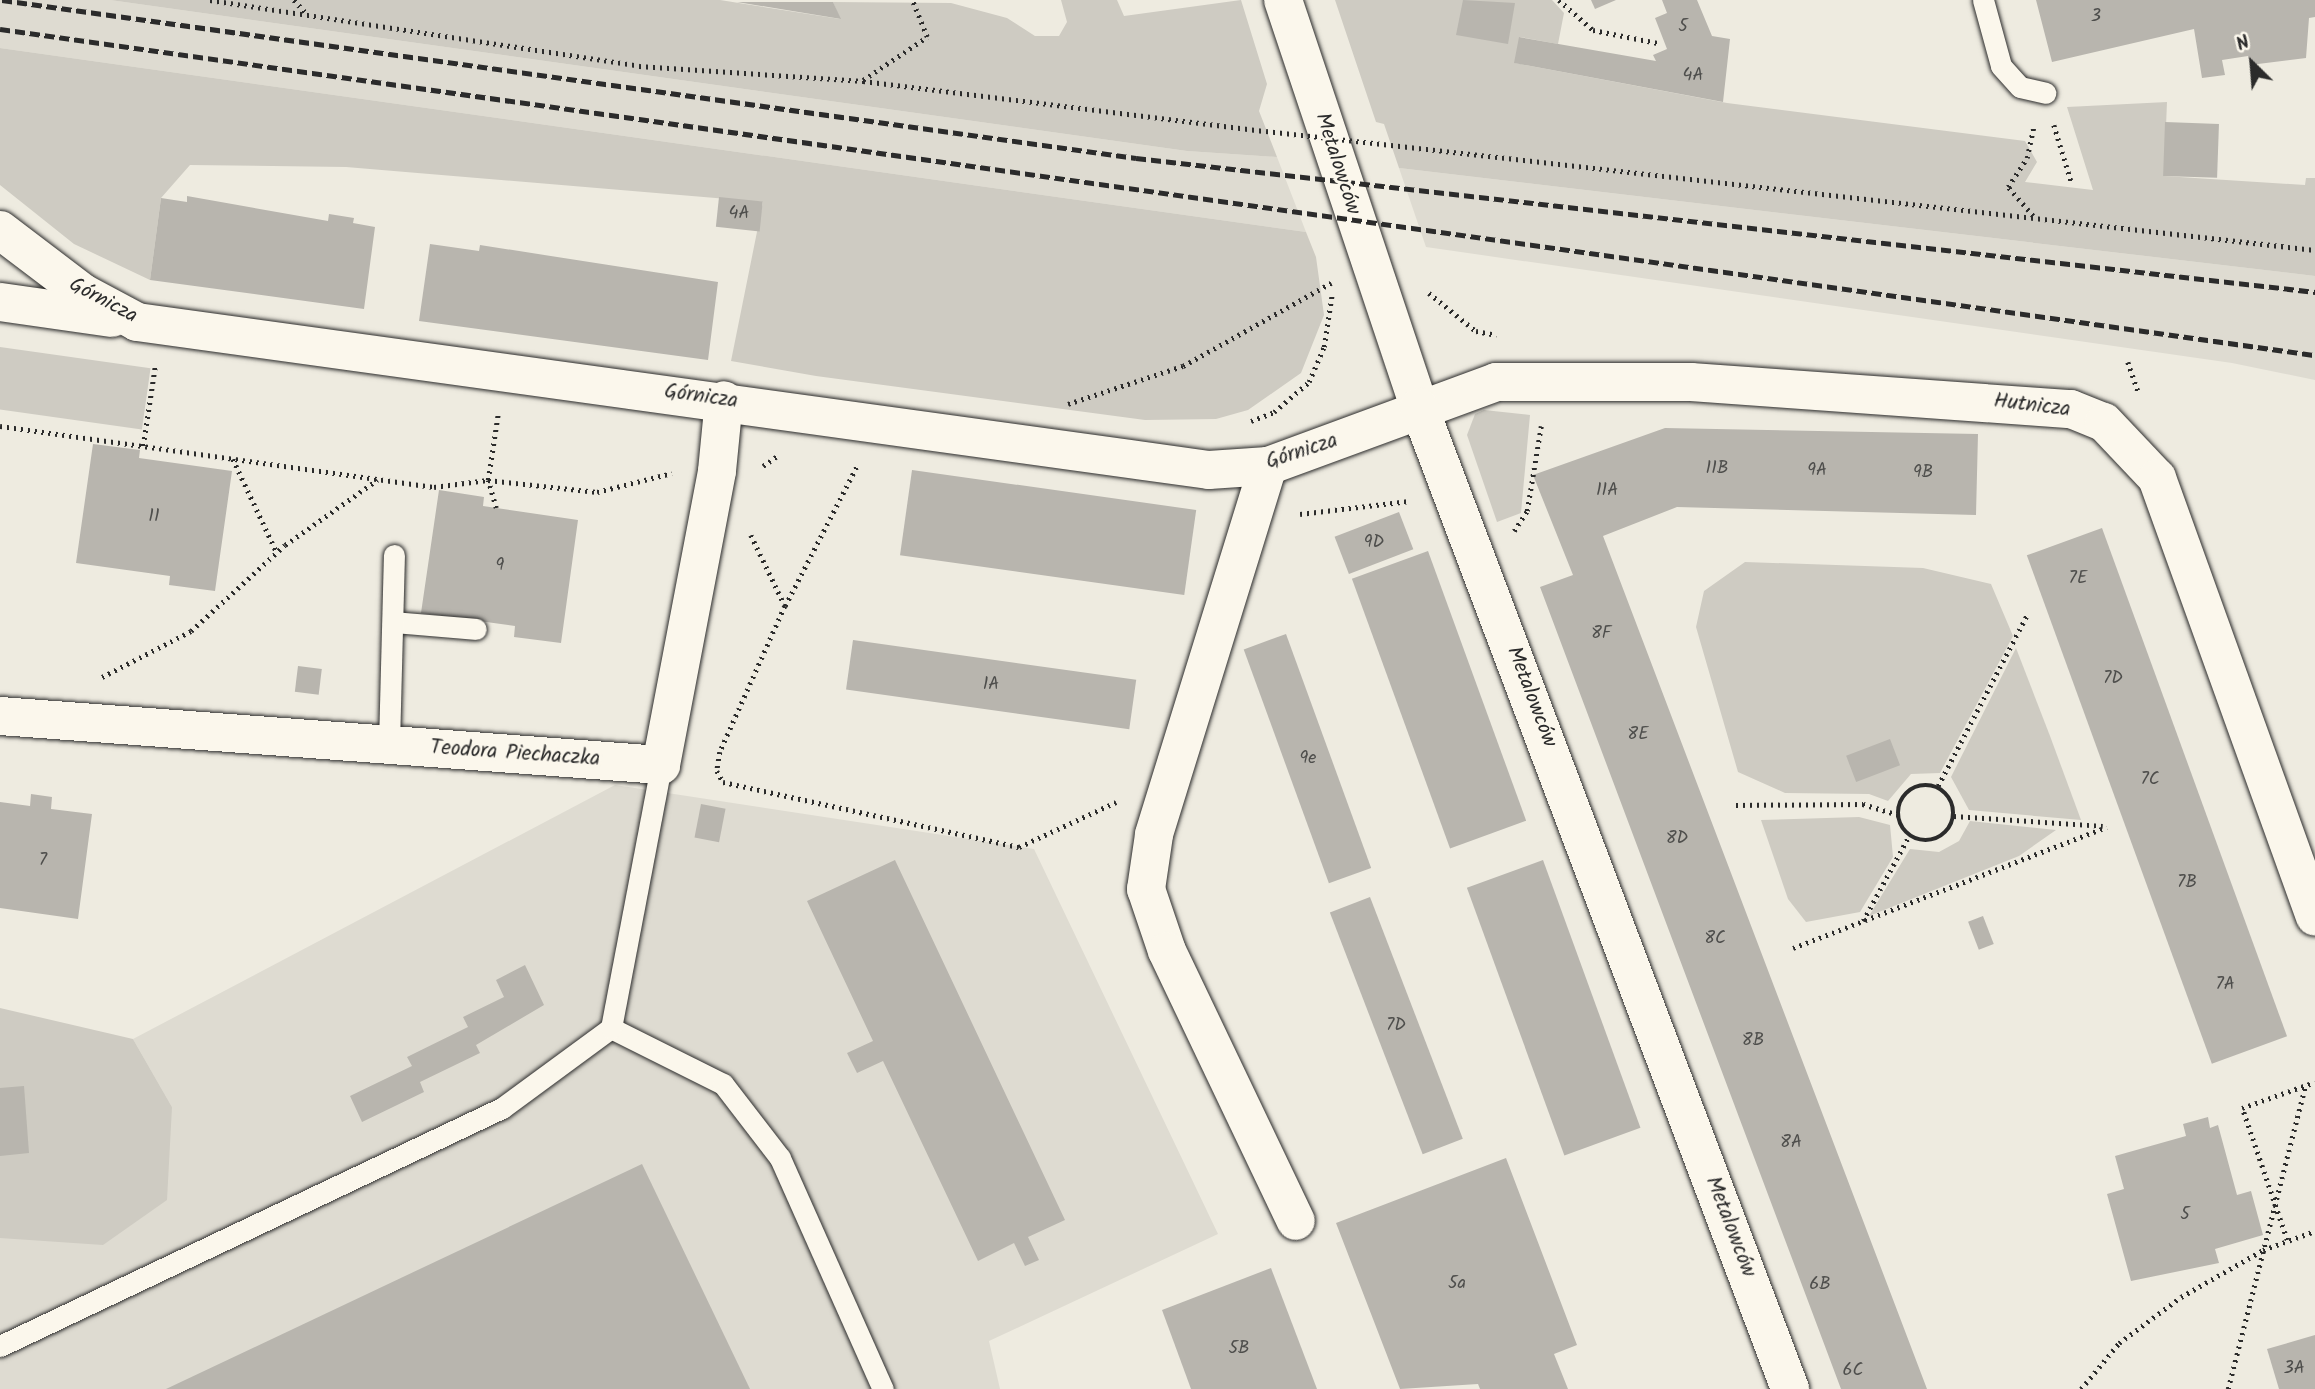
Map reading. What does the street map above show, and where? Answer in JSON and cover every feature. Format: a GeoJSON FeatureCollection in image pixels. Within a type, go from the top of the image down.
{"type":"FeatureCollection","features":[{"type":"Feature","properties":{"kind":"street","name":"Metalowców"},"geometry":{"type":"LineString","coordinates":[[1283,0],[1419,407],[1790,1389]]}},
{"type":"Feature","properties":{"kind":"street","name":"Górnicza"},"geometry":{"type":"LineString","coordinates":[[1,240],[83,293],[137,322],[724,400],[1209,470],[1268,466],[1419,407]]}},
{"type":"Feature","properties":{"kind":"street"},"geometry":{"type":"LineString","coordinates":[[0,302],[137,322]]}},
{"type":"Feature","properties":{"kind":"street","name":"Hutnicza"},"geometry":{"type":"LineString","coordinates":[[1419,407],[1496,382],[1691,382],[2038,403],[2104,422],[2157,478],[2180,530],[2315,916]]}},
{"type":"Feature","properties":{"kind":"street"},"geometry":{"type":"LineString","coordinates":[[661,765],[718,471],[724,400]]}},
{"type":"Feature","properties":{"kind":"street"},"geometry":{"type":"LineString","coordinates":[[1268,466],[1154,835],[1146,890],[1167,951],[1296,1221]]}},
{"type":"Feature","properties":{"kind":"street","name":"Teodora Piechaczka"},"geometry":{"type":"LineString","coordinates":[[0,716],[661,765]]}},
{"type":"Feature","properties":{"kind":"lane"},"geometry":{"type":"LineString","coordinates":[[1983,0],[2001,66],[2038,93]]}},
{"type":"Feature","properties":{"kind":"lane"},"geometry":{"type":"LineString","coordinates":[[389,744],[394,555]]}},
{"type":"Feature","properties":{"kind":"lane"},"geometry":{"type":"LineString","coordinates":[[393,622],[476,629]]}},
{"type":"Feature","properties":{"kind":"lane"},"geometry":{"type":"LineString","coordinates":[[0,1346],[502,1108],[611,1028],[661,765]]}},
{"type":"Feature","properties":{"kind":"lane"},"geometry":{"type":"LineString","coordinates":[[611,1028],[723,1084],[780,1158],[883,1389]]}},
{"type":"Feature","properties":{"kind":"path"},"geometry":{"type":"LineString","coordinates":[[210,0],[639,66],[863,80],[1266,131],[2315,250]]}},
{"type":"Feature","properties":{"kind":"path"},"geometry":{"type":"LineString","coordinates":[[294,0],[307,15]]}},
{"type":"Feature","properties":{"kind":"path"},"geometry":{"type":"LineString","coordinates":[[863,80],[927,37],[912,0]]}},
{"type":"Feature","properties":{"kind":"path"},"geometry":{"type":"LineString","coordinates":[[1559,0],[1593,30],[1658,43]]}},
{"type":"Feature","properties":{"kind":"path"},"geometry":{"type":"LineString","coordinates":[[2033,216],[2008,187],[2035,134],[2038,93]]}},
{"type":"Feature","properties":{"kind":"path"},"geometry":{"type":"LineString","coordinates":[[1238,425],[1274,412],[1309,382],[1324,347],[1331,273]]}},
{"type":"Feature","properties":{"kind":"path"},"geometry":{"type":"LineString","coordinates":[[1057,408],[1183,366],[1331,283]]}},
{"type":"Feature","properties":{"kind":"path"},"geometry":{"type":"LineString","coordinates":[[1422,286],[1476,331],[1508,337]]}},
{"type":"Feature","properties":{"kind":"path"},"geometry":{"type":"LineString","coordinates":[[143,446],[156,363]]}},
{"type":"Feature","properties":{"kind":"path"},"geometry":{"type":"LineString","coordinates":[[1511,537],[1527,510],[1547,384]]}},
{"type":"Feature","properties":{"kind":"path"},"geometry":{"type":"LineString","coordinates":[[496,508],[488,480],[499,410],[512,412]]}},
{"type":"Feature","properties":{"kind":"path"},"geometry":{"type":"LineString","coordinates":[[0,426],[378,479],[463,487],[488,480],[597,492],[653,480],[680,466]]}},
{"type":"Feature","properties":{"kind":"path"},"geometry":{"type":"LineString","coordinates":[[753,476],[790,454]]}},
{"type":"Feature","properties":{"kind":"path"},"geometry":{"type":"LineString","coordinates":[[232,458],[277,553]]}},
{"type":"Feature","properties":{"kind":"path"},"geometry":{"type":"LineString","coordinates":[[849,458],[861,459],[785,606],[720,752],[717,771],[723,782],[1019,847],[1044,837]]}},
{"type":"Feature","properties":{"kind":"path"},"geometry":{"type":"LineString","coordinates":[[97,679],[191,631],[277,553],[378,479]]}},
{"type":"Feature","properties":{"kind":"path"},"geometry":{"type":"LineString","coordinates":[[1295,521],[1302,512],[1330,508],[1420,505]]}},
{"type":"Feature","properties":{"kind":"path"},"geometry":{"type":"LineString","coordinates":[[748,528],[785,606]]}},
{"type":"Feature","properties":{"kind":"path"},"geometry":{"type":"LineString","coordinates":[[1938,786],[2027,615]]}},
{"type":"Feature","properties":{"kind":"path"},"geometry":{"type":"LineString","coordinates":[[1898,815],[1914,788],[1938,786],[1953,799],[1954,816],[1938,840],[1909,836]]}},
{"type":"Feature","properties":{"kind":"path"},"geometry":{"type":"LineString","coordinates":[[1736,805],[1863,803],[1898,815],[1909,836]]}},
{"type":"Feature","properties":{"kind":"path"},"geometry":{"type":"LineString","coordinates":[[1793,948],[2106,827],[1954,816]]}},
{"type":"Feature","properties":{"kind":"path"},"geometry":{"type":"LineString","coordinates":[[1862,922],[1909,836]]}},
{"type":"Feature","properties":{"kind":"path"},"geometry":{"type":"LineString","coordinates":[[2287,1240],[2242,1108],[2315,1082]]}},
{"type":"Feature","properties":{"kind":"path"},"geometry":{"type":"LineString","coordinates":[[2228,1389],[2305,1086]]}},
{"type":"Feature","properties":{"kind":"path"},"geometry":{"type":"LineString","coordinates":[[2081,1389],[2119,1343],[2181,1297],[2263,1250],[2315,1231]]}},
{"type":"Feature","properties":{"kind":"shaded area"},"geometry":{"type":"Polygon","coordinates":[[[0,0],[110,0],[1187,151],[1277,157],[1306,232],[0,48],[0,0]]]}},
{"type":"Feature","properties":{"kind":"shaded area"},"geometry":{"type":"Polygon","coordinates":[[[110,0],[720,0],[840,19],[833,2],[951,3],[1007,18],[1035,36],[1059,36],[1067,22],[1061,0],[1117,0],[1124,16],[1241,0],[1267,84],[1259,111],[1277,157],[1187,151],[110,0]]]}},
{"type":"Feature","properties":{"kind":"shaded area"},"geometry":{"type":"Polygon","coordinates":[[[1335,0],[1552,0],[1564,13],[1558,44],[1520,37],[1515,63],[1727,103],[2025,141],[2037,162],[2025,182],[2093,190],[2067,107],[2167,102],[2164,176],[2305,185],[2306,178],[2315,178],[2315,276],[1399,168],[1384,124],[1376,122],[1335,0]]]}},
{"type":"Feature","properties":{"kind":"shaded area"},"geometry":{"type":"Polygon","coordinates":[[[0,48],[1306,232],[1316,257],[1324,315],[1301,373],[1248,410],[1216,419],[1145,420],[816,376],[731,361],[763,202],[346,167],[190,165],[161,198],[150,280],[74,244],[0,185],[0,48]]]}},
{"type":"Feature","properties":{"kind":"shaded area"},"geometry":{"type":"Polygon","coordinates":[[[1399,168],[2315,276],[2315,380],[2232,363],[1426,247],[1399,168]]]}},
{"type":"Feature","properties":{"kind":"shaded area"},"geometry":{"type":"Polygon","coordinates":[[[0,347],[151,368],[142,430],[0,410],[0,347]]]}},
{"type":"Feature","properties":{"kind":"shaded area"},"geometry":{"type":"Polygon","coordinates":[[[1484,410],[1530,415],[1521,513],[1497,522],[1467,435],[1475,414],[1484,410]]]}},
{"type":"Feature","properties":{"kind":"shaded area"},"geometry":{"type":"Polygon","coordinates":[[[1745,562],[1923,568],[1991,584],[2013,636],[1940,773],[1911,774],[1888,801],[1869,794],[1785,793],[1738,772],[1696,627],[1704,591],[1745,562]]]}},
{"type":"Feature","properties":{"kind":"shaded area"},"geometry":{"type":"Polygon","coordinates":[[[2016,648],[2081,820],[1969,810],[1951,777],[2016,648]]]}},
{"type":"Feature","properties":{"kind":"shaded area"},"geometry":{"type":"Polygon","coordinates":[[[615,785],[1034,849],[1218,1234],[989,1341],[1000,1389],[0,1389],[0,1238],[172,1107],[133,1039],[615,785]]]}},
{"type":"Feature","properties":{"kind":"shaded area"},"geometry":{"type":"Polygon","coordinates":[[[1859,817],[1890,825],[1893,857],[1860,912],[1806,922],[1788,899],[1761,820],[1859,817]]]}},
{"type":"Feature","properties":{"kind":"shaded area"},"geometry":{"type":"Polygon","coordinates":[[[1970,821],[2056,830],[2019,856],[1869,916],[1910,849],[1939,852],[1959,841],[1970,821]]]}},
{"type":"Feature","properties":{"kind":"shaded area"},"geometry":{"type":"Polygon","coordinates":[[[0,1008],[133,1039],[172,1107],[167,1200],[103,1245],[0,1238],[0,1008]]]}},
{"type":"Feature","properties":{"kind":"building"},"geometry":{"type":"Polygon","coordinates":[[[1463,0],[1515,3],[1508,44],[1456,35],[1463,0]]]}},
{"type":"Feature","properties":{"kind":"building"},"geometry":{"type":"Polygon","coordinates":[[[1591,0],[1616,0],[1595,9],[1591,0]]]}},
{"type":"Feature","properties":{"kind":"building"},"geometry":{"type":"Polygon","coordinates":[[[1662,0],[1697,0],[1712,36],[1730,39],[1723,102],[1514,63],[1519,37],[1656,61],[1653,55],[1667,49],[1655,18],[1667,13],[1662,0]]]}},
{"type":"Feature","properties":{"kind":"building"},"geometry":{"type":"Polygon","coordinates":[[[2036,0],[2315,0],[2315,17],[2309,18],[2306,58],[2250,65],[2248,56],[2222,60],[2225,75],[2202,78],[2194,29],[2052,62],[2036,0]]]}},
{"type":"Feature","properties":{"kind":"building"},"geometry":{"type":"Polygon","coordinates":[[[737,2],[833,2],[841,19],[737,2]]]}},
{"type":"Feature","properties":{"kind":"building"},"geometry":{"type":"Polygon","coordinates":[[[2165,122],[2219,124],[2217,178],[2163,176],[2165,122]]]}},
{"type":"Feature","properties":{"kind":"building"},"geometry":{"type":"Polygon","coordinates":[[[187,196],[328,221],[329,214],[354,218],[353,223],[375,227],[364,309],[150,280],[161,198],[187,202],[187,196]]]}},
{"type":"Feature","properties":{"kind":"building"},"geometry":{"type":"Polygon","coordinates":[[[719,197],[763,202],[760,231],[716,227],[719,197]]]}},
{"type":"Feature","properties":{"kind":"building"},"geometry":{"type":"Polygon","coordinates":[[[430,244],[479,251],[480,245],[718,282],[708,360],[419,321],[430,244]]]}},
{"type":"Feature","properties":{"kind":"building"},"geometry":{"type":"Polygon","coordinates":[[[1665,428],[1978,434],[1976,515],[1677,507],[1603,536],[1927,1389],[1841,1389],[1540,587],[1573,575],[1533,475],[1665,428]]]}},
{"type":"Feature","properties":{"kind":"building"},"geometry":{"type":"Polygon","coordinates":[[[93,444],[140,450],[139,458],[232,471],[215,591],[169,585],[170,576],[76,563],[93,444]]]}},
{"type":"Feature","properties":{"kind":"building"},"geometry":{"type":"Polygon","coordinates":[[[912,470],[1196,510],[1184,595],[900,555],[912,470]]]}},
{"type":"Feature","properties":{"kind":"building"},"geometry":{"type":"Polygon","coordinates":[[[439,490],[484,497],[483,506],[578,520],[561,643],[514,637],[515,626],[421,613],[439,490]]]}},
{"type":"Feature","properties":{"kind":"building"},"geometry":{"type":"Polygon","coordinates":[[[1399,512],[1413,549],[1349,574],[1335,537],[1399,512]]]}},
{"type":"Feature","properties":{"kind":"building"},"geometry":{"type":"Polygon","coordinates":[[[2102,528],[2287,1036],[2212,1064],[2027,555],[2102,528]]]}},
{"type":"Feature","properties":{"kind":"building"},"geometry":{"type":"Polygon","coordinates":[[[1428,551],[1526,821],[1450,848],[1352,579],[1428,551]]]}},
{"type":"Feature","properties":{"kind":"building"},"geometry":{"type":"Polygon","coordinates":[[[1286,634],[1371,868],[1329,883],[1244,649],[1286,634]]]}},
{"type":"Feature","properties":{"kind":"building"},"geometry":{"type":"Polygon","coordinates":[[[853,640],[1136,680],[1129,729],[846,690],[853,640]]]}},
{"type":"Feature","properties":{"kind":"building"},"geometry":{"type":"Polygon","coordinates":[[[298,666],[322,669],[319,695],[295,692],[298,666]]]}},
{"type":"Feature","properties":{"kind":"building"},"geometry":{"type":"Polygon","coordinates":[[[1890,739],[1900,765],[1856,782],[1846,756],[1890,739]]]}},
{"type":"Feature","properties":{"kind":"building"},"geometry":{"type":"Polygon","coordinates":[[[31,794],[52,797],[51,809],[92,814],[78,919],[0,908],[0,802],[30,806],[31,794]]]}},
{"type":"Feature","properties":{"kind":"building"},"geometry":{"type":"Polygon","coordinates":[[[701,804],[726,809],[719,842],[695,837],[701,804]]]}},
{"type":"Feature","properties":{"kind":"building"},"geometry":{"type":"Polygon","coordinates":[[[895,860],[1065,1220],[1028,1237],[1039,1260],[1025,1266],[1014,1243],[978,1261],[883,1061],[857,1073],[847,1053],[873,1041],[807,901],[895,860]]]}},
{"type":"Feature","properties":{"kind":"building"},"geometry":{"type":"Polygon","coordinates":[[[1543,860],[1640,1128],[1564,1156],[1467,888],[1543,860]]]}},
{"type":"Feature","properties":{"kind":"building"},"geometry":{"type":"Polygon","coordinates":[[[1370,897],[1463,1139],[1423,1154],[1330,912],[1370,897]]]}},
{"type":"Feature","properties":{"kind":"building"},"geometry":{"type":"Polygon","coordinates":[[[1983,916],[1994,944],[1979,950],[1968,922],[1983,916]]]}},
{"type":"Feature","properties":{"kind":"building"},"geometry":{"type":"Polygon","coordinates":[[[525,965],[544,1005],[476,1045],[480,1053],[420,1082],[424,1092],[362,1122],[350,1096],[412,1066],[407,1057],[468,1027],[463,1017],[504,997],[496,980],[525,965]]]}},
{"type":"Feature","properties":{"kind":"building"},"geometry":{"type":"Polygon","coordinates":[[[24,1086],[29,1153],[0,1156],[0,1088],[24,1086]]]}},
{"type":"Feature","properties":{"kind":"building"},"geometry":{"type":"Polygon","coordinates":[[[2208,1117],[2210,1128],[2218,1125],[2237,1195],[2251,1191],[2263,1235],[2215,1249],[2219,1263],[2131,1281],[2107,1194],[2124,1189],[2115,1156],[2186,1136],[2183,1124],[2208,1117]]]}},
{"type":"Feature","properties":{"kind":"building"},"geometry":{"type":"Polygon","coordinates":[[[1506,1158],[1577,1345],[1554,1354],[1568,1389],[1480,1389],[1478,1384],[1400,1389],[1336,1223],[1506,1158]]]}},
{"type":"Feature","properties":{"kind":"building"},"geometry":{"type":"Polygon","coordinates":[[[642,1164],[750,1389],[166,1389],[642,1164]]]}},
{"type":"Feature","properties":{"kind":"building"},"geometry":{"type":"Polygon","coordinates":[[[1271,1268],[1317,1389],[1191,1389],[1162,1310],[1271,1268]]]}},
{"type":"Feature","properties":{"kind":"building"},"geometry":{"type":"Polygon","coordinates":[[[2315,1335],[2315,1389],[2279,1389],[2267,1349],[2315,1335]]]}},
{"type":"Feature","properties":{"kind":"railway"},"geometry":{"type":"LineString","coordinates":[[2,0],[1136,158],[2315,292]]}},
{"type":"Feature","properties":{"kind":"railway"},"geometry":{"type":"LineString","coordinates":[[0,29],[2315,355]]}}]}
